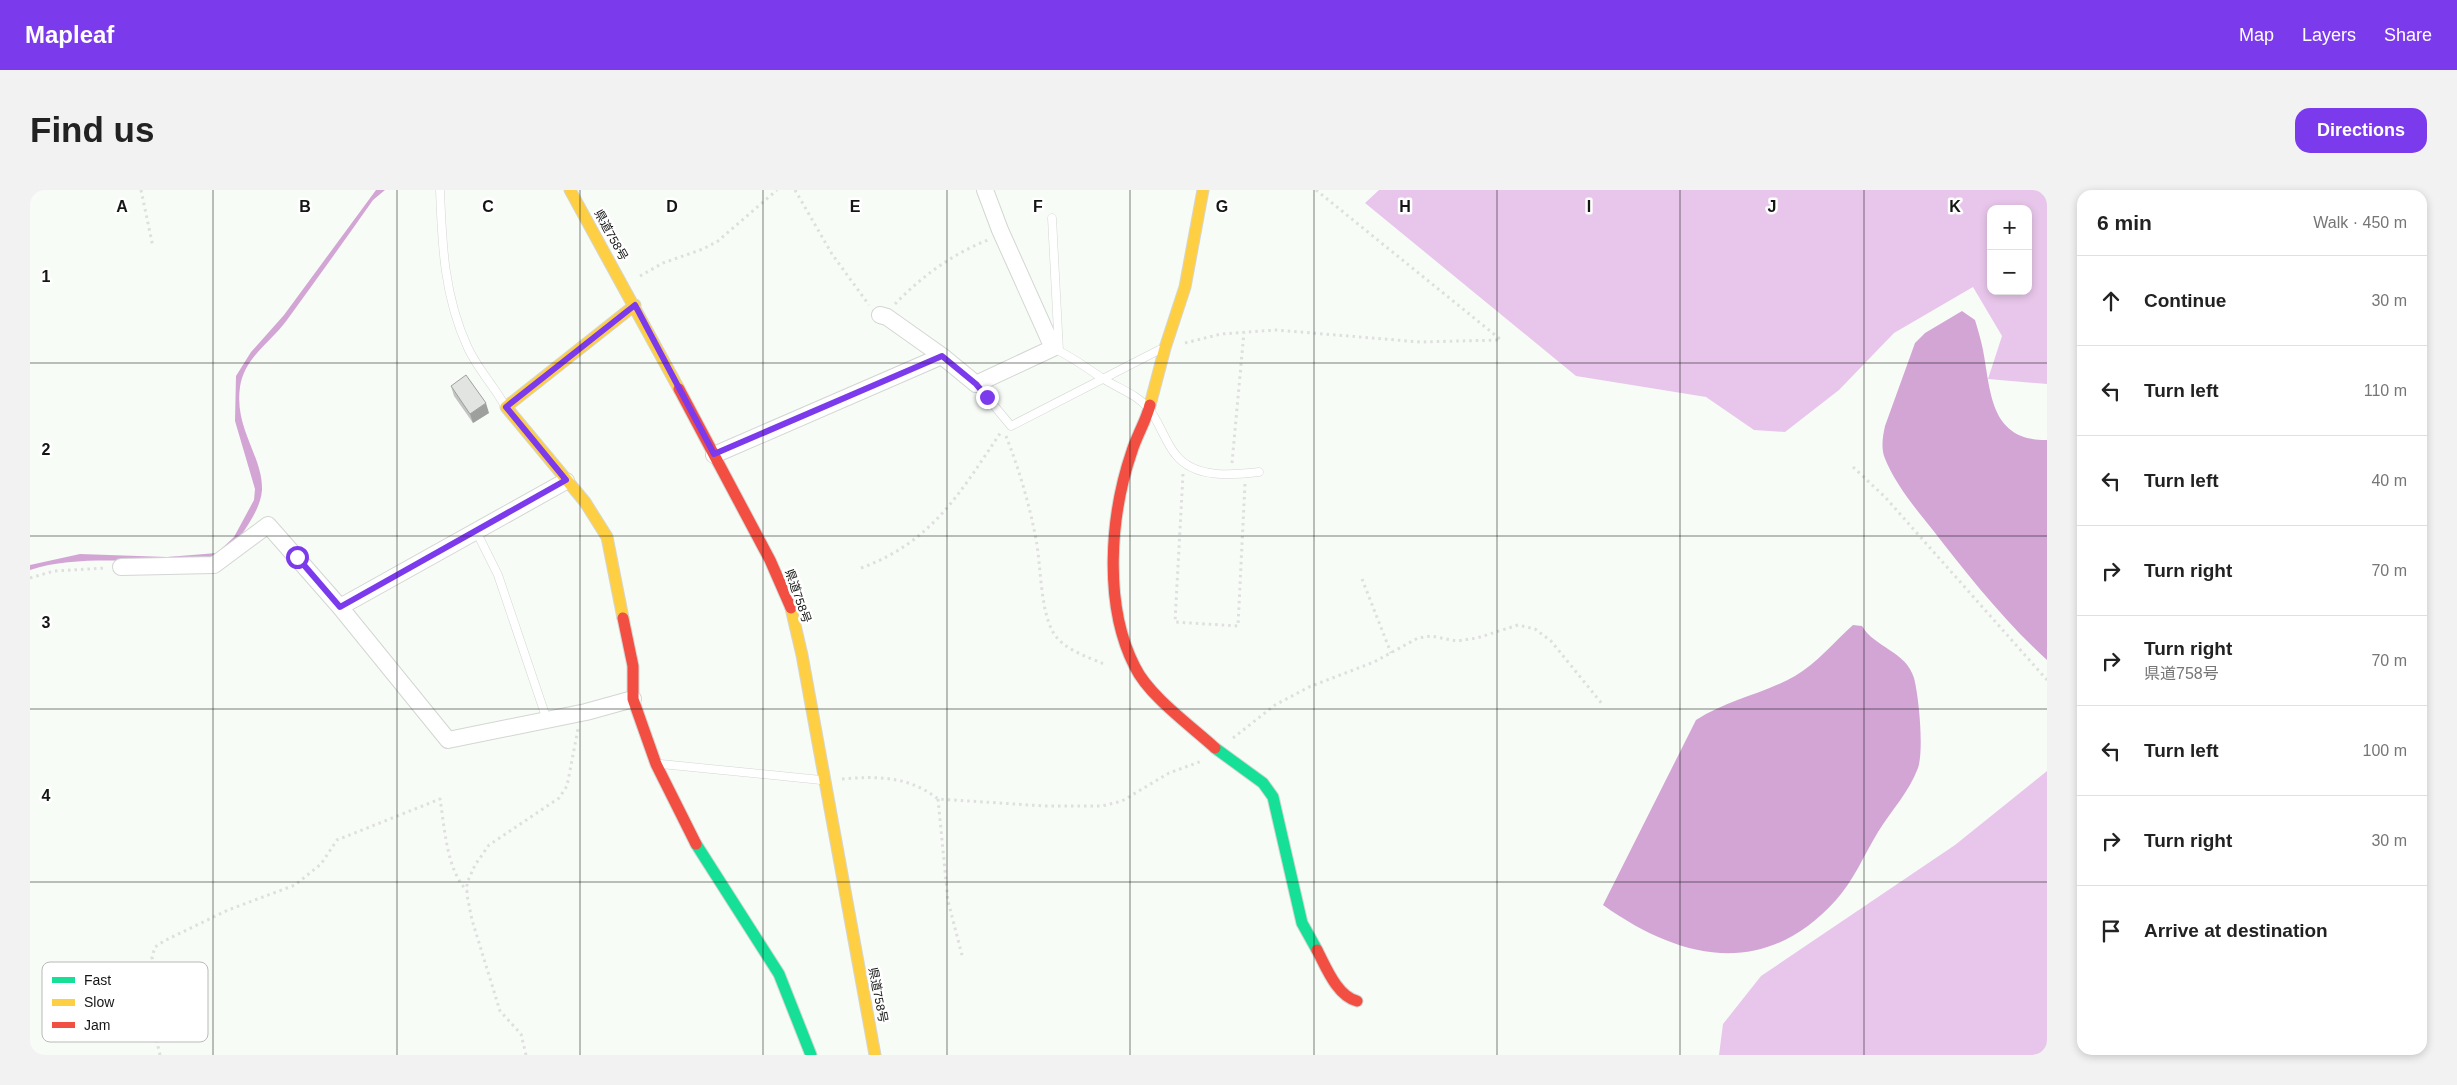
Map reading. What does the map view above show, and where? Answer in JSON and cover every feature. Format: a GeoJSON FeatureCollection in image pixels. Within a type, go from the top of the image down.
{"type":"FeatureCollection","features":[{"type":"Feature","properties":{"kind":"street","name":"県道758号"},"geometry":{"type":"LineString","coordinates":[[570,190],[635,305],[714,454],[770,560],[790,606],[802,655],[875,1055]]}},
{"type":"Feature","properties":{"kind":"street"},"geometry":{"type":"LineString","coordinates":[[884,316],[942,356],[976,384],[1056,350],[1002,235],[985,190]]}},
{"type":"Feature","properties":{"kind":"street"},"geometry":{"type":"LineString","coordinates":[[1203,190],[1198,226],[1185,287],[1165,348],[1149,409],[1132,451],[1117,508],[1113,588],[1122,632],[1135,668],[1162,701],[1218,750],[1263,782],[1273,798],[1302,923],[1334,982],[1349,999],[1358,1000]]}},
{"type":"Feature","properties":{"kind":"street"},"geometry":{"type":"LineString","coordinates":[[635,305],[506,407],[585,502],[607,537],[633,666],[633,699],[656,764],[702,856],[779,974],[811,1055]]}},
{"type":"Feature","properties":{"kind":"street"},"geometry":{"type":"LineString","coordinates":[[714,454],[942,356]]}},
{"type":"Feature","properties":{"kind":"street"},"geometry":{"type":"LineString","coordinates":[[340,607],[566,480]]}},
{"type":"Feature","properties":{"kind":"street"},"geometry":{"type":"LineString","coordinates":[[121,567],[214,565],[268,525],[340,607],[448,740],[586,712],[633,699]]}},
{"type":"Feature","properties":{"kind":"lane"},"geometry":{"type":"LineString","coordinates":[[440,190],[442,257],[450,297],[468,348],[506,407]]}},
{"type":"Feature","properties":{"kind":"lane"},"geometry":{"type":"LineString","coordinates":[[1052,218],[1056,350],[1074,358],[1102,378],[1131,394],[1149,409],[1177,457],[1196,469],[1231,476],[1259,472]]}},
{"type":"Feature","properties":{"kind":"lane"},"geometry":{"type":"LineString","coordinates":[[976,384],[1011,426],[1102,378],[1165,348]]}},
{"type":"Feature","properties":{"kind":"lane"},"geometry":{"type":"LineString","coordinates":[[476,531],[498,575],[547,720]]}},
{"type":"Feature","properties":{"kind":"lane"},"geometry":{"type":"LineString","coordinates":[[656,764],[824,780]]}},
{"type":"Feature","properties":{"kind":"path"},"geometry":{"type":"LineString","coordinates":[[141,190],[153,247]]}},
{"type":"Feature","properties":{"kind":"path"},"geometry":{"type":"LineString","coordinates":[[639,276],[663,263],[703,249],[718,241],[777,190]]}},
{"type":"Feature","properties":{"kind":"path"},"geometry":{"type":"LineString","coordinates":[[795,190],[832,254],[873,311],[884,316],[915,283],[975,245],[1002,235]]}},
{"type":"Feature","properties":{"kind":"path"},"geometry":{"type":"LineString","coordinates":[[1165,348],[1221,334],[1276,330],[1420,342],[1500,340],[1316,190]]}},
{"type":"Feature","properties":{"kind":"path"},"geometry":{"type":"LineString","coordinates":[[1231,476],[1244,332]]}},
{"type":"Feature","properties":{"kind":"path"},"geometry":{"type":"LineString","coordinates":[[861,568],[887,558],[924,532],[951,505],[1003,430],[1024,486],[1036,540],[1042,594],[1053,633],[1070,649],[1104,664]]}},
{"type":"Feature","properties":{"kind":"path"},"geometry":{"type":"LineString","coordinates":[[1183,461],[1175,622],[1238,626],[1246,474]]}},
{"type":"Feature","properties":{"kind":"path"},"geometry":{"type":"LineString","coordinates":[[1852,467],[1885,497],[2047,680]]}},
{"type":"Feature","properties":{"kind":"path"},"geometry":{"type":"LineString","coordinates":[[30,578],[54,571],[121,567]]}},
{"type":"Feature","properties":{"kind":"path"},"geometry":{"type":"LineString","coordinates":[[1362,579],[1391,653]]}},
{"type":"Feature","properties":{"kind":"path"},"geometry":{"type":"LineString","coordinates":[[824,780],[878,776],[900,780],[928,790],[938,799],[1045,806],[1102,806],[1122,801],[1169,773],[1201,761],[1275,706],[1309,687],[1348,673],[1418,638],[1431,636],[1456,641],[1477,638],[1518,626],[1535,629],[1551,641],[1603,705]]}},
{"type":"Feature","properties":{"kind":"path"},"geometry":{"type":"LineString","coordinates":[[526,1055],[521,1034],[500,1011],[472,920],[467,883],[475,865],[488,845],[559,798],[568,786],[577,731],[586,712]]}},
{"type":"Feature","properties":{"kind":"path"},"geometry":{"type":"LineString","coordinates":[[153,962],[155,947],[164,941],[228,910],[296,885],[316,869],[338,840],[440,799],[450,859],[462,886],[467,891]]}},
{"type":"Feature","properties":{"kind":"path"},"geometry":{"type":"LineString","coordinates":[[938,799],[948,901],[963,959]]}},
{"type":"Feature","properties":{"kind":"path"},"geometry":{"type":"LineString","coordinates":[[157,1042],[160,1055]]}},
{"type":"Feature","properties":{"kind":"shaded area"},"geometry":{"type":"Polygon","coordinates":[[[376,190],[385,190],[373,200],[281,328],[247,367],[240,387],[239,402],[241,416],[258,465],[262,490],[255,514],[230,549],[223,556],[211,561],[85,561],[48,565],[30,570],[30,565],[80,554],[167,557],[217,553],[234,537],[254,500],[255,489],[235,421],[236,376],[251,352],[284,315],[376,190]]]}},
{"type":"Feature","properties":{"kind":"shaded area"},"geometry":{"type":"Polygon","coordinates":[[[1379,190],[2047,190],[2047,384],[1988,379],[2002,336],[1973,287],[1894,333],[1839,390],[1785,432],[1754,430],[1706,397],[1576,376],[1365,203],[1379,190]]]}},
{"type":"Feature","properties":{"kind":"shaded area"},"geometry":{"type":"Polygon","coordinates":[[[1962,311],[1975,320],[1992,397],[2004,423],[2014,432],[2028,438],[2047,440],[2047,660],[1986,597],[1959,563],[1905,494],[1893,475],[1883,452],[1882,444],[1885,426],[1915,343],[1925,333],[1962,311]]]}},
{"type":"Feature","properties":{"kind":"shaded area"},"geometry":{"type":"Polygon","coordinates":[[[1853,625],[1862,626],[1874,640],[1897,655],[1910,669],[1918,698],[1921,749],[1918,768],[1910,785],[1836,900],[1809,925],[1781,942],[1752,951],[1722,953],[1693,949],[1663,939],[1633,924],[1603,905],[1696,720],[1720,707],[1770,688],[1795,676],[1818,659],[1853,625]]]}},
{"type":"Feature","properties":{"kind":"shaded area"},"geometry":{"type":"Polygon","coordinates":[[[2047,771],[2047,1055],[1719,1055],[1723,1024],[1761,976],[1955,845],[2047,771]]]}},
{"type":"Feature","properties":{"kind":"building"},"geometry":{"type":"Polygon","coordinates":[[[466,375],[486,403],[470,414],[451,386],[466,375]]]}},
{"type":"Feature","properties":{"kind":"traffic: fast"},"geometry":{"type":"LineString","coordinates":[[1215,748],[1263,783],[1273,797],[1302,923],[1317,950]]}},
{"type":"Feature","properties":{"kind":"traffic: fast"},"geometry":{"type":"LineString","coordinates":[[696,844],[779,974],[811,1055]]}},
{"type":"Feature","properties":{"kind":"traffic: slow"},"geometry":{"type":"LineString","coordinates":[[570,190],[679,389]]}},
{"type":"Feature","properties":{"kind":"traffic: slow"},"geometry":{"type":"LineString","coordinates":[[1150,405],[1165,348],[1185,287],[1203,190]]}},
{"type":"Feature","properties":{"kind":"traffic: slow"},"geometry":{"type":"LineString","coordinates":[[623,618],[607,537],[585,502],[506,407],[635,305]]}},
{"type":"Feature","properties":{"kind":"traffic: slow"},"geometry":{"type":"LineString","coordinates":[[791,608],[802,655],[875,1055]]}},
{"type":"Feature","properties":{"kind":"traffic: jam"},"geometry":{"type":"LineString","coordinates":[[679,389],[770,560],[791,608]]}},
{"type":"Feature","properties":{"kind":"traffic: jam"},"geometry":{"type":"LineString","coordinates":[[1150,405],[1124,476],[1119,503],[1113,560],[1118,616],[1125,643],[1141,678],[1160,700],[1215,748]]}},
{"type":"Feature","properties":{"kind":"traffic: jam"},"geometry":{"type":"LineString","coordinates":[[623,618],[633,666],[633,699],[656,764],[696,844]]}},
{"type":"Feature","properties":{"kind":"traffic: jam"},"geometry":{"type":"LineString","coordinates":[[1317,950],[1338,987],[1350,998],[1357,1001]]}},
{"type":"Feature","properties":{"kind":"route"},"geometry":{"type":"LineString","coordinates":[[297,557],[340,607],[566,480],[506,407],[635,305],[714,454],[942,356],[976,384],[987,397]]}}]}
